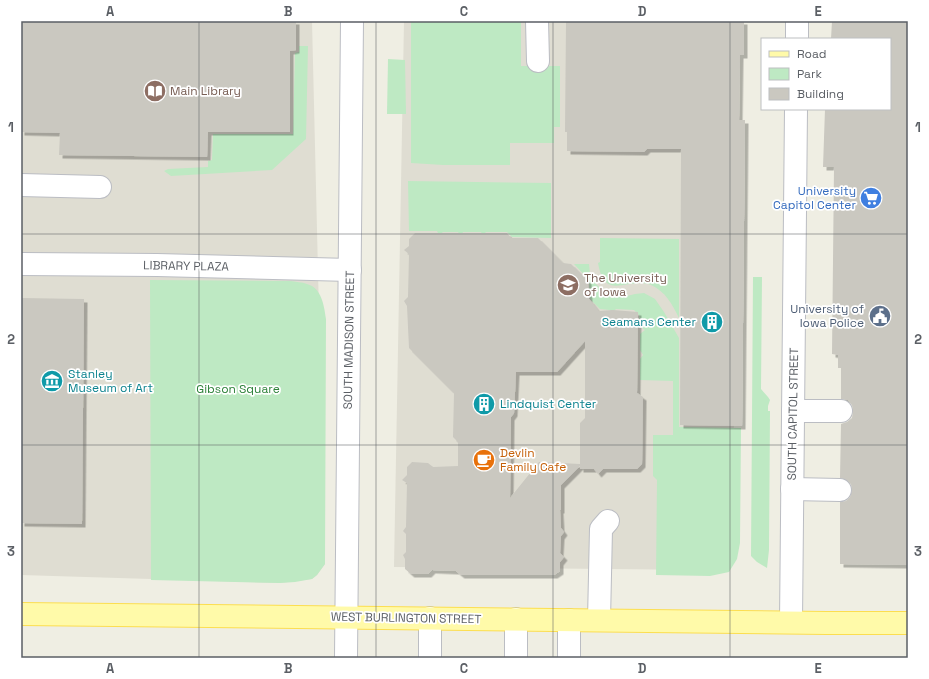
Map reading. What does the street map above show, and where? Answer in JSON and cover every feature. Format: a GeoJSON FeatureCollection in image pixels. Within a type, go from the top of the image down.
{"type":"FeatureCollection","features":[{"type":"Feature","properties":{"kind":"main road","name":"WEST BURLINGTON STREET"},"geometry":{"type":"LineString","coordinates":[[21,614],[907,623]]}},
{"type":"Feature","properties":{"kind":"street","name":"SOUTH MADISON STREET"},"geometry":{"type":"LineString","coordinates":[[346,658],[352,21]]}},
{"type":"Feature","properties":{"kind":"street"},"geometry":{"type":"LineString","coordinates":[[537,21],[538,61]]}},
{"type":"Feature","properties":{"kind":"street"},"geometry":{"type":"LineString","coordinates":[[797,21],[797,38]]}},
{"type":"Feature","properties":{"kind":"street","name":"SOUTH CAPITOL STREET"},"geometry":{"type":"LineString","coordinates":[[791,622],[796,110]]}},
{"type":"Feature","properties":{"kind":"street"},"geometry":{"type":"LineString","coordinates":[[21,185],[100,187]]}},
{"type":"Feature","properties":{"kind":"street","name":"LIBRARY PLAZA"},"geometry":{"type":"LineString","coordinates":[[21,264],[157,265],[350,270]]}},
{"type":"Feature","properties":{"kind":"street"},"geometry":{"type":"LineString","coordinates":[[793,411],[841,411]]}},
{"type":"Feature","properties":{"kind":"street"},"geometry":{"type":"LineString","coordinates":[[792,489],[840,490]]}},
{"type":"Feature","properties":{"kind":"street"},"geometry":{"type":"LineString","coordinates":[[599,620],[601,529],[608,521]]}},
{"type":"Feature","properties":{"kind":"street"},"geometry":{"type":"LineString","coordinates":[[430,618],[430,658]]}},
{"type":"Feature","properties":{"kind":"street"},"geometry":{"type":"LineString","coordinates":[[516,619],[516,658]]}},
{"type":"Feature","properties":{"kind":"street"},"geometry":{"type":"LineString","coordinates":[[569,620],[569,658]]}},
{"type":"Feature","properties":{"kind":"shaded area"},"geometry":{"type":"Polygon","coordinates":[[[21,21],[312,21],[325,564],[312,579],[280,583],[21,575],[21,21]]]}},
{"type":"Feature","properties":{"kind":"shaded area","name":"The University of Iowa"},"geometry":{"type":"Polygon","coordinates":[[[404,21],[740,21],[732,550],[706,570],[394,567],[404,21]]]}},
{"type":"Feature","properties":{"kind":"green space"},"geometry":{"type":"Polygon","coordinates":[[[411,21],[521,21],[521,66],[560,66],[560,127],[554,127],[554,143],[510,143],[510,165],[443,165],[411,163],[411,21]]]}},
{"type":"Feature","properties":{"kind":"green space"},"geometry":{"type":"Polygon","coordinates":[[[299,46],[308,46],[306,139],[272,170],[171,176],[164,171],[168,169],[208,167],[208,161],[212,160],[213,134],[293,134],[295,53],[299,52],[299,46]]]}},
{"type":"Feature","properties":{"kind":"green space"},"geometry":{"type":"Polygon","coordinates":[[[388,59],[405,60],[406,114],[387,114],[388,59]]]}},
{"type":"Feature","properties":{"kind":"green space"},"geometry":{"type":"Polygon","coordinates":[[[408,181],[551,183],[551,238],[512,237],[507,232],[486,232],[483,235],[481,232],[463,232],[461,236],[458,232],[443,232],[439,235],[437,231],[409,231],[408,181]]]}},
{"type":"Feature","properties":{"kind":"green space"},"geometry":{"type":"Polygon","coordinates":[[[600,238],[679,239],[679,318],[665,295],[651,285],[634,283],[618,286],[606,282],[601,275],[598,263],[600,262],[600,238]]]}},
{"type":"Feature","properties":{"kind":"green space"},"geometry":{"type":"Polygon","coordinates":[[[574,264],[589,264],[590,274],[595,283],[603,291],[614,296],[623,297],[644,293],[655,299],[664,312],[679,338],[679,427],[741,428],[740,543],[737,559],[729,572],[710,576],[656,575],[657,480],[653,476],[653,435],[673,435],[673,381],[640,380],[640,359],[643,355],[640,350],[640,334],[645,330],[640,326],[639,315],[634,310],[616,309],[612,313],[610,310],[600,309],[590,299],[589,280],[574,264]]]}},
{"type":"Feature","properties":{"kind":"green space"},"geometry":{"type":"Polygon","coordinates":[[[753,277],[762,277],[761,389],[770,400],[768,406],[768,411],[770,411],[769,550],[767,568],[751,556],[753,277]]]}},
{"type":"Feature","properties":{"kind":"green space","name":"Gibson Square"},"geometry":{"type":"Polygon","coordinates":[[[150,280],[290,281],[312,286],[319,293],[323,303],[326,319],[325,564],[312,579],[280,583],[151,580],[150,280]]]}},
{"type":"Feature","properties":{"kind":"building","name":"Main Library"},"geometry":{"type":"Polygon","coordinates":[[[21,21],[296,21],[296,50],[290,51],[290,132],[208,132],[207,157],[59,155],[60,133],[21,132],[21,21]]]}},
{"type":"Feature","properties":{"kind":"building","name":"Seamans Center"},"geometry":{"type":"Polygon","coordinates":[[[566,21],[744,21],[744,55],[740,55],[739,120],[745,120],[742,426],[680,425],[681,149],[647,149],[644,152],[567,151],[567,132],[565,132],[566,21]]]}},
{"type":"Feature","properties":{"kind":"building","name":"University Capitol Center"},"geometry":{"type":"Polygon","coordinates":[[[832,21],[908,21],[908,565],[840,564],[840,502],[846,501],[850,497],[852,490],[851,484],[847,480],[840,478],[841,424],[852,418],[853,411],[852,405],[848,400],[841,399],[841,368],[838,368],[838,355],[832,354],[834,167],[823,167],[825,110],[891,110],[891,38],[831,38],[832,21]]]}},
{"type":"Feature","properties":{"kind":"building","name":"Lindquist Center"},"geometry":{"type":"Polygon","coordinates":[[[415,233],[507,233],[511,238],[538,238],[563,263],[571,264],[588,281],[589,299],[599,311],[613,310],[638,312],[637,393],[643,397],[642,464],[637,469],[603,469],[598,474],[594,469],[580,469],[580,466],[561,485],[561,528],[564,532],[561,536],[560,553],[564,557],[560,562],[560,571],[554,575],[461,575],[456,571],[432,570],[428,574],[411,574],[405,569],[405,559],[403,555],[406,552],[406,534],[403,531],[406,527],[407,483],[402,480],[407,475],[407,467],[412,462],[428,463],[433,467],[458,466],[458,442],[453,437],[454,393],[409,348],[407,306],[404,301],[408,297],[409,254],[404,250],[409,246],[409,239],[415,233]],[[585,341],[557,372],[516,372],[514,413],[511,417],[510,498],[539,462],[580,464],[580,423],[585,418],[585,341]]]}},
{"type":"Feature","properties":{"kind":"building","name":"Stanley Museum of Art"},"geometry":{"type":"Polygon","coordinates":[[[21,298],[84,299],[82,524],[21,523],[21,298]]]}},
{"type":"Feature","properties":{"kind":"place","name":"Main Library"},"geometry":{"type":"Point","coordinates":[155,91]}},
{"type":"Feature","properties":{"kind":"place","name":"University Capitol Center"},"geometry":{"type":"Point","coordinates":[871,198]}},
{"type":"Feature","properties":{"kind":"place","name":"The University of Iowa"},"geometry":{"type":"Point","coordinates":[568,285]}},
{"type":"Feature","properties":{"kind":"place","name":"University of Iowa Police"},"geometry":{"type":"Point","coordinates":[880,316]}},
{"type":"Feature","properties":{"kind":"place","name":"Seamans Center"},"geometry":{"type":"Point","coordinates":[712,322]}},
{"type":"Feature","properties":{"kind":"place","name":"Stanley Museum of Art"},"geometry":{"type":"Point","coordinates":[52,381]}},
{"type":"Feature","properties":{"kind":"place","name":"Lindquist Center"},"geometry":{"type":"Point","coordinates":[484,404]}},
{"type":"Feature","properties":{"kind":"place","name":"Devlin Family Cafe"},"geometry":{"type":"Point","coordinates":[484,460]}}]}
